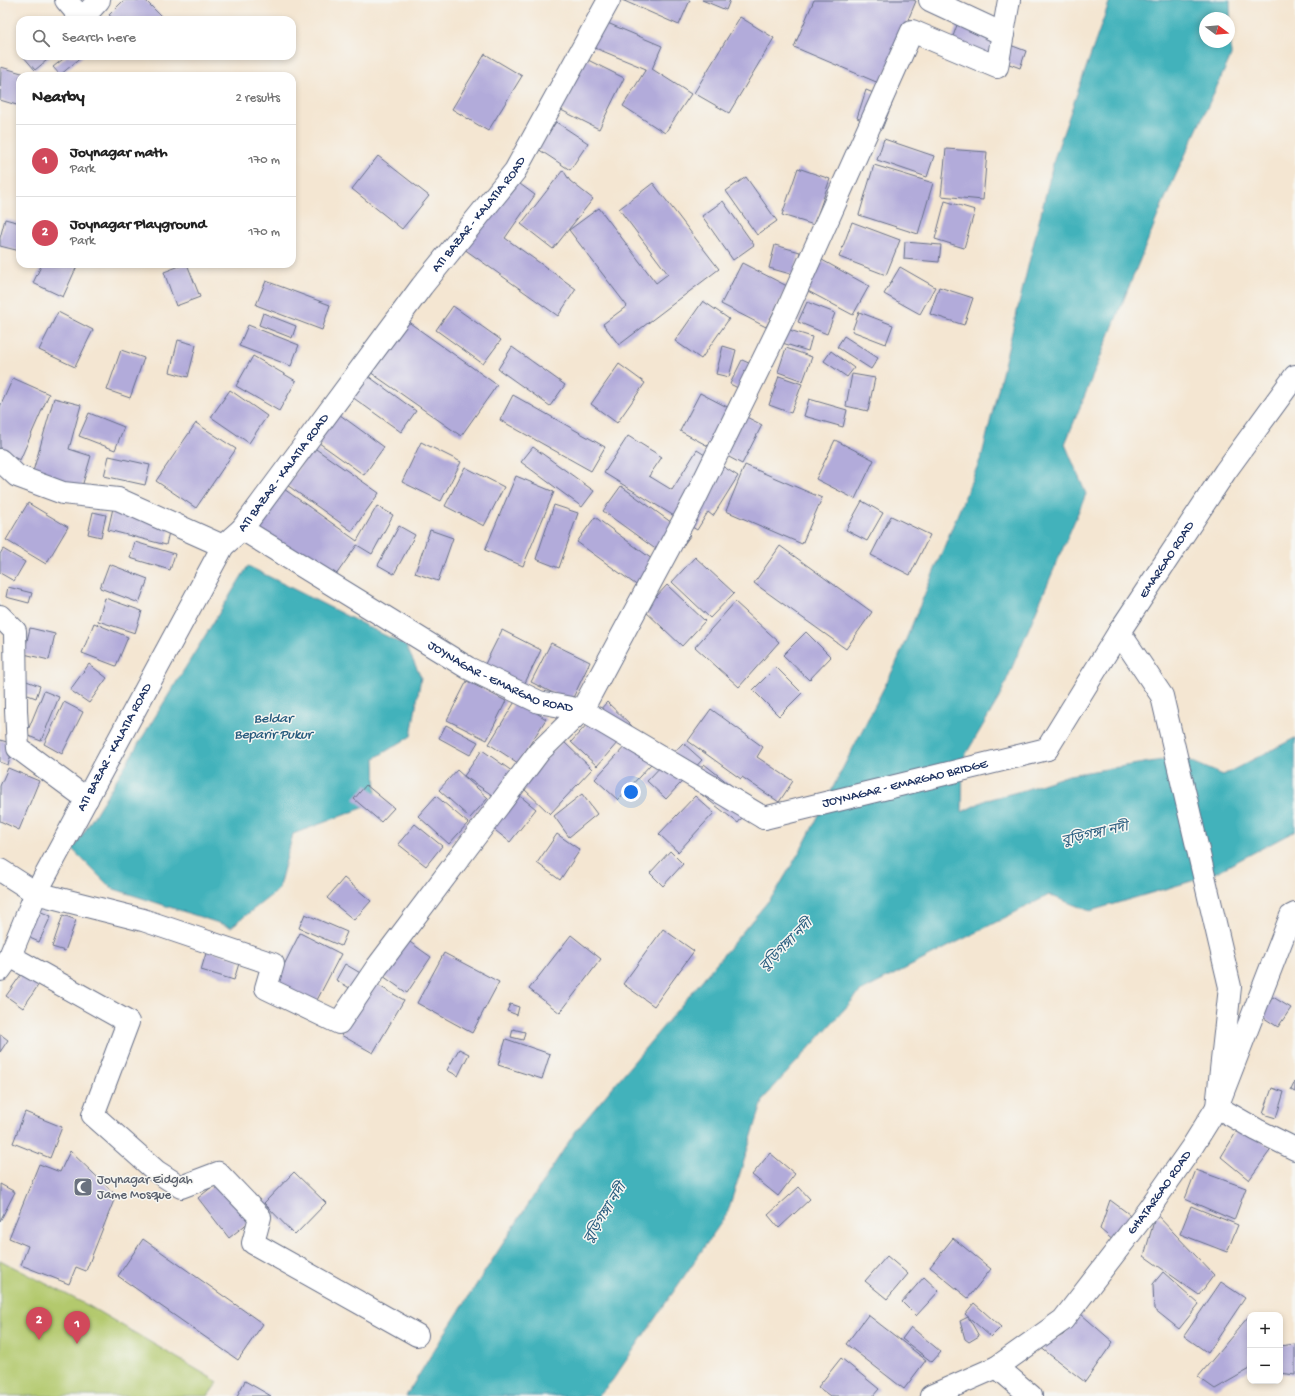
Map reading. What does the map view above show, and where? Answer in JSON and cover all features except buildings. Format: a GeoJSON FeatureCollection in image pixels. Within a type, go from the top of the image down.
{"type":"FeatureCollection","features":[{"type":"Feature","properties":{"kind":"street"},"geometry":{"type":"LineString","coordinates":[[66,0],[79,16]]}},
{"type":"Feature","properties":{"kind":"street"},"geometry":{"type":"LineString","coordinates":[[85,16],[99,0]]}},
{"type":"Feature","properties":{"kind":"street","name":"ATI BAZAR - KALATIA ROAD"},"geometry":{"type":"LineString","coordinates":[[5,963],[36,893],[223,546],[242,529],[422,286],[515,171],[609,0]]}},
{"type":"Feature","properties":{"kind":"street"},"geometry":{"type":"LineString","coordinates":[[930,0],[1003,34]]}},
{"type":"Feature","properties":{"kind":"street"},"geometry":{"type":"LineString","coordinates":[[0,870],[36,893],[143,920],[273,964],[266,988],[339,1023],[377,967],[539,752],[582,710],[694,501],[779,327],[912,30],[997,67],[1009,0]]}},
{"type":"Feature","properties":{"kind":"street","name":"EMARGAO ROAD"},"geometry":{"type":"LineString","coordinates":[[1047,749],[1119,632],[1225,472],[1295,376]]}},
{"type":"Feature","properties":{"kind":"street"},"geometry":{"type":"LineString","coordinates":[[0,460],[17,476],[63,493],[118,499],[223,546]]}},
{"type":"Feature","properties":{"kind":"street","name":"JOYNAGAR - EMARGAO ROAD"},"geometry":{"type":"LineString","coordinates":[[242,529],[468,668],[540,702],[582,710],[764,818]]}},
{"type":"Feature","properties":{"kind":"street"},"geometry":{"type":"LineString","coordinates":[[0,616],[15,630],[18,748],[87,799]]}},
{"type":"Feature","properties":{"kind":"street"},"geometry":{"type":"LineString","coordinates":[[1119,632],[1162,696],[1230,987],[1217,1107],[1257,1130],[1295,1149]]}},
{"type":"Feature","properties":{"kind":"street","name":"JOYNAGAR - EMARGAO BRIDGE"},"geometry":{"type":"LineString","coordinates":[[764,818],[1047,749]]}},
{"type":"Feature","properties":{"kind":"street","name":"GHATARGAO ROAD"},"geometry":{"type":"LineString","coordinates":[[931,1396],[997,1367],[1063,1320],[1148,1210],[1192,1147],[1217,1107],[1291,916],[1295,914]]}},
{"type":"Feature","properties":{"kind":"street"},"geometry":{"type":"LineString","coordinates":[[5,963],[128,1022],[92,1115],[156,1171],[181,1187],[218,1174],[260,1217],[253,1243],[417,1335]]}},
{"type":"Feature","properties":{"kind":"street"},"geometry":{"type":"LineString","coordinates":[[997,1367],[1031,1396]]}},
{"type":"Feature","properties":{"kind":"green space"},"geometry":{"type":"Polygon","coordinates":[[[0,1260],[89,1306],[218,1382],[208,1396],[0,1396],[0,1260]]]}},
{"type":"Feature","properties":{"kind":"water","name":"বুড়িগঙ্গা নদী"},"geometry":{"type":"Polygon","coordinates":[[[1110,0],[1230,0],[1230,12],[1199,12],[1199,48],[1231,48],[1231,56],[1163,203],[1065,444],[1086,494],[999,698],[963,759],[962,812],[986,800],[1021,791],[1069,775],[1181,757],[1223,775],[1295,738],[1295,831],[1209,876],[1090,911],[1049,895],[860,992],[764,1098],[727,1214],[612,1381],[598,1396],[406,1396],[575,1132],[775,893],[804,844],[895,666],[982,455],[1055,156],[1110,0]]]}},
{"type":"Feature","properties":{"kind":"water","name":"Beldar Beparir Pukur"},"geometry":{"type":"Polygon","coordinates":[[[248,566],[406,646],[421,677],[411,736],[375,758],[376,803],[293,834],[278,890],[231,927],[111,888],[73,850],[248,566]]]}},
{"type":"Feature","properties":{"kind":"place","name":"Joynagar Eidgah Jame Mosque"},"geometry":{"type":"Point","coordinates":[83,1187]}},
{"type":"Feature","properties":{"kind":"place","name":"Joynagar Playground"},"geometry":{"type":"Point","coordinates":[39,1340]}},
{"type":"Feature","properties":{"kind":"place","name":"Joynagar math"},"geometry":{"type":"Point","coordinates":[77,1344]}}]}
